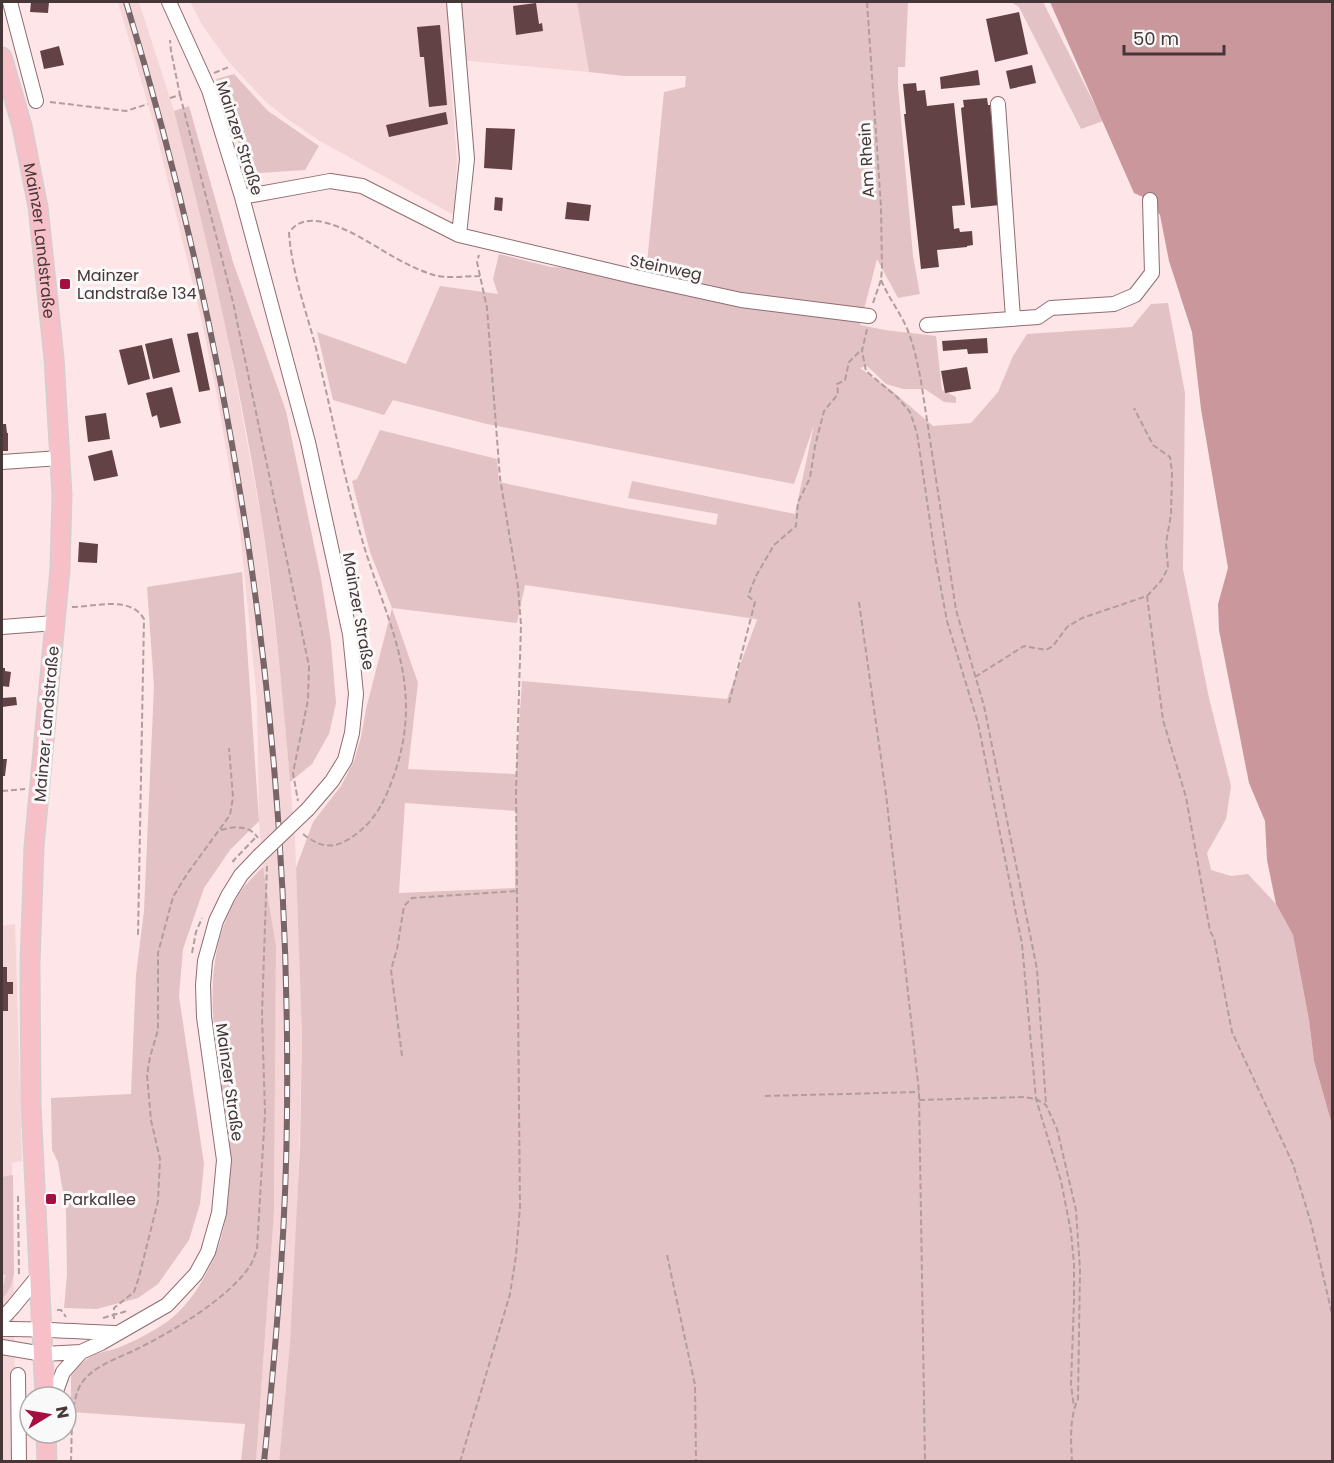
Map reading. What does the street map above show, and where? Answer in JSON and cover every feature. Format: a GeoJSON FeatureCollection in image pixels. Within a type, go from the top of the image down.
{"type":"FeatureCollection","features":[{"type":"Feature","properties":{"kind":"main road","name":"Mainzer Landstraße"},"geometry":{"type":"LineString","coordinates":[[3,66],[22,126],[38,207],[47,287],[60,458],[62,531],[34,847],[30,961],[32,1103],[44,1385]]}},
{"type":"Feature","properties":{"kind":"main road"},"geometry":{"type":"LineString","coordinates":[[46,1445],[47,1461]]}},
{"type":"Feature","properties":{"kind":"street"},"geometry":{"type":"LineString","coordinates":[[10,2],[36,101]]}},
{"type":"Feature","properties":{"kind":"street","name":"Mainzer Straße"},"geometry":{"type":"LineString","coordinates":[[81,1352],[135,1325],[167,1305],[196,1274],[208,1252],[222,1192],[224,1160],[204,1017],[203,985],[206,961],[216,921],[228,896],[254,854],[332,781],[345,760],[352,733],[356,694],[350,634],[308,442],[242,197],[209,90],[169,2]]}},
{"type":"Feature","properties":{"kind":"street"},"geometry":{"type":"LineString","coordinates":[[454,2],[467,159],[459,235]]}},
{"type":"Feature","properties":{"kind":"street"},"geometry":{"type":"LineString","coordinates":[[998,104],[1012,318]]}},
{"type":"Feature","properties":{"kind":"street","name":"Steinweg"},"geometry":{"type":"LineString","coordinates":[[242,197],[330,181],[362,186],[459,235],[636,278],[741,300],[869,316]]}},
{"type":"Feature","properties":{"kind":"street"},"geometry":{"type":"LineString","coordinates":[[927,325],[1038,317],[1051,309],[1114,304],[1135,295],[1152,273],[1150,200]]}},
{"type":"Feature","properties":{"kind":"street"},"geometry":{"type":"LineString","coordinates":[[2,462],[60,458]]}},
{"type":"Feature","properties":{"kind":"street"},"geometry":{"type":"LineString","coordinates":[[2,627],[56,615]]}},
{"type":"Feature","properties":{"kind":"street"},"geometry":{"type":"LineString","coordinates":[[2,1319],[40,1274]]}},
{"type":"Feature","properties":{"kind":"street"},"geometry":{"type":"LineString","coordinates":[[2,1329],[42,1328],[116,1333]]}},
{"type":"Feature","properties":{"kind":"street"},"geometry":{"type":"LineString","coordinates":[[2,1347],[43,1354],[81,1352]]}},
{"type":"Feature","properties":{"kind":"street"},"geometry":{"type":"LineString","coordinates":[[58,1385],[63,1372],[81,1352]]}},
{"type":"Feature","properties":{"kind":"street"},"geometry":{"type":"LineString","coordinates":[[18,1375],[19,1461]]}},
{"type":"Feature","properties":{"kind":"path","name":"Am Rhein"},"geometry":{"type":"LineString","coordinates":[[863,348],[869,316],[881,280],[880,207],[867,2]]}},
{"type":"Feature","properties":{"kind":"path"},"geometry":{"type":"LineString","coordinates":[[170,38],[180,95],[233,302],[309,666],[308,700],[294,773],[303,806]]}},
{"type":"Feature","properties":{"kind":"path"},"geometry":{"type":"LineString","coordinates":[[214,73],[230,67]]}},
{"type":"Feature","properties":{"kind":"path"},"geometry":{"type":"LineString","coordinates":[[170,98],[180,95]]}},
{"type":"Feature","properties":{"kind":"path"},"geometry":{"type":"LineString","coordinates":[[36,101],[126,111],[148,105]]}},
{"type":"Feature","properties":{"kind":"path"},"geometry":{"type":"LineString","coordinates":[[302,824],[303,835],[316,842],[332,846],[345,843],[370,823],[385,802],[399,763],[406,722],[405,678],[395,632],[358,527],[291,253],[289,233],[296,224],[312,220],[355,233],[393,257],[436,276],[480,276]]}},
{"type":"Feature","properties":{"kind":"path"},"geometry":{"type":"LineString","coordinates":[[460,1461],[510,1294],[520,1207],[516,793],[521,625],[518,587],[500,478],[487,308],[477,262],[481,240]]}},
{"type":"Feature","properties":{"kind":"path"},"geometry":{"type":"LineString","coordinates":[[881,280],[890,301],[904,322],[915,353],[956,610],[984,706],[1037,969],[1046,1105],[1057,1129],[1076,1210],[1080,1270],[1078,1400],[1074,1407]]}},
{"type":"Feature","properties":{"kind":"path"},"geometry":{"type":"LineString","coordinates":[[863,348],[866,371],[897,397],[910,412],[917,433],[947,621],[978,723],[1022,944],[1036,1099],[1061,1181],[1071,1232],[1074,1264],[1072,1461]]}},
{"type":"Feature","properties":{"kind":"path"},"geometry":{"type":"LineString","coordinates":[[729,703],[755,602],[748,596],[756,576],[774,545],[796,526],[798,502],[810,478],[824,411],[837,394],[837,384],[845,380],[849,362],[863,348]]}},
{"type":"Feature","properties":{"kind":"path"},"geometry":{"type":"LineString","coordinates":[[975,677],[1023,646],[1046,650],[1053,646],[1067,627],[1082,618],[1147,596],[1161,581],[1168,568],[1166,543],[1171,515],[1170,457],[1153,445],[1134,408]]}},
{"type":"Feature","properties":{"kind":"path"},"geometry":{"type":"LineString","coordinates":[[1147,596],[1163,720],[1186,797],[1210,931],[1214,938],[1232,1032],[1293,1164],[1311,1223],[1332,1314]]}},
{"type":"Feature","properties":{"kind":"path"},"geometry":{"type":"LineString","coordinates":[[859,602],[889,818],[919,1092],[925,1461]]}},
{"type":"Feature","properties":{"kind":"path"},"geometry":{"type":"LineString","coordinates":[[56,615],[128,606],[140,612],[144,620],[138,934]]}},
{"type":"Feature","properties":{"kind":"path"},"geometry":{"type":"LineString","coordinates":[[116,1333],[114,1308],[134,1292],[158,1201],[160,1159],[151,1120],[147,1075],[158,1030],[158,953],[173,897],[230,815],[233,797],[229,748]]}},
{"type":"Feature","properties":{"kind":"path"},"geometry":{"type":"LineString","coordinates":[[2,791],[25,789]]}},
{"type":"Feature","properties":{"kind":"path"},"geometry":{"type":"LineString","coordinates":[[233,861],[257,835]]}},
{"type":"Feature","properties":{"kind":"path"},"geometry":{"type":"LineString","coordinates":[[237,864],[254,854]]}},
{"type":"Feature","properties":{"kind":"path"},"geometry":{"type":"LineString","coordinates":[[402,1056],[391,970],[404,906],[412,898],[517,891]]}},
{"type":"Feature","properties":{"kind":"path"},"geometry":{"type":"LineString","coordinates":[[192,953],[195,932],[203,914]]}},
{"type":"Feature","properties":{"kind":"path"},"geometry":{"type":"LineString","coordinates":[[765,1096],[919,1092]]}},
{"type":"Feature","properties":{"kind":"path"},"geometry":{"type":"LineString","coordinates":[[919,1100],[1024,1097],[1036,1099],[1046,1105]]}},
{"type":"Feature","properties":{"kind":"path"},"geometry":{"type":"LineString","coordinates":[[18,1195],[19,1278]]}},
{"type":"Feature","properties":{"kind":"path"},"geometry":{"type":"LineString","coordinates":[[667,1255],[695,1384],[696,1461]]}},
{"type":"Feature","properties":{"kind":"path"},"geometry":{"type":"LineString","coordinates":[[53,1310],[61,1310],[71,1320]]}},
{"type":"Feature","properties":{"kind":"path"},"geometry":{"type":"LineString","coordinates":[[102,1319],[130,1310]]}},
{"type":"Feature","properties":{"kind":"shaded area"},"geometry":{"type":"Polygon","coordinates":[[[118,2],[139,2],[174,111],[200,210],[223,311],[263,529],[282,687],[295,839],[302,1036],[297,1225],[290,1343],[279,1461],[256,1461],[274,1212],[276,947],[263,867],[259,821],[257,700],[240,530],[201,317],[154,124],[118,2]]]}},
{"type":"Feature","properties":{"kind":"shaded area"},"geometry":{"type":"Polygon","coordinates":[[[190,2],[577,2],[589,72],[449,59],[457,161],[454,212],[452,214],[320,141],[286,118],[265,101],[227,60],[203,26],[190,2]]]}},
{"type":"Feature","properties":{"kind":"shaded area"},"geometry":{"type":"Polygon","coordinates":[[[577,2],[908,2],[905,67],[898,67],[898,86],[913,256],[920,294],[898,298],[877,259],[860,325],[936,336],[942,390],[956,397],[956,403],[944,402],[925,389],[903,389],[886,384],[867,366],[860,368],[891,390],[933,426],[971,423],[998,392],[1013,356],[1027,334],[1132,327],[1151,304],[1168,303],[1185,393],[1183,569],[1209,698],[1231,786],[1226,819],[1207,853],[1211,870],[1231,876],[1248,874],[1276,904],[1293,935],[1309,1020],[1314,1061],[1332,1125],[1332,1461],[279,1462],[290,1343],[300,1146],[302,1036],[296,868],[313,822],[341,786],[354,761],[392,608],[370,552],[352,481],[357,479],[380,430],[497,459],[499,482],[623,508],[716,525],[718,514],[628,498],[632,481],[795,514],[814,425],[794,484],[487,424],[393,400],[384,415],[333,400],[317,332],[406,364],[440,286],[498,294],[493,279],[499,254],[551,267],[646,273],[664,92],[685,87],[686,76],[624,76],[589,72],[577,2]],[[525,585],[517,623],[392,608],[418,683],[408,769],[516,774],[522,681],[727,699],[757,620],[525,585]],[[405,803],[399,893],[515,888],[516,811],[405,803]]]}},
{"type":"Feature","properties":{"kind":"shaded area"},"geometry":{"type":"Polygon","coordinates":[[[1011,2],[1043,2],[1103,121],[1081,129],[1019,7],[1011,2]]]}},
{"type":"Feature","properties":{"kind":"shaded area"},"geometry":{"type":"Polygon","coordinates":[[[1050,2],[1332,2],[1332,1125],[1314,1061],[1309,1020],[1293,935],[1276,904],[1267,860],[1265,821],[1249,783],[1219,630],[1218,604],[1228,568],[1201,409],[1192,332],[1169,261],[1160,215],[1150,200],[1134,193],[1050,2]]]}},
{"type":"Feature","properties":{"kind":"shaded area"},"geometry":{"type":"Polygon","coordinates":[[[234,74],[268,111],[319,146],[305,170],[259,173],[251,163],[233,129],[216,79],[234,74]]]}},
{"type":"Feature","properties":{"kind":"shaded area"},"geometry":{"type":"Polygon","coordinates":[[[189,106],[233,262],[286,411],[321,578],[331,643],[336,703],[329,734],[312,764],[290,782],[271,592],[254,476],[224,319],[174,111],[189,106]]]}},
{"type":"Feature","properties":{"kind":"shaded area"},"geometry":{"type":"Polygon","coordinates":[[[242,572],[259,821],[230,850],[204,888],[183,949],[179,996],[204,1164],[200,1204],[189,1240],[158,1284],[138,1298],[97,1309],[64,1308],[67,1275],[66,1211],[58,1162],[52,1150],[51,1098],[131,1094],[136,975],[144,911],[154,686],[147,587],[242,572]]]}},
{"type":"Feature","properties":{"kind":"shaded area"},"geometry":{"type":"Polygon","coordinates":[[[263,867],[276,946],[274,1212],[256,1461],[241,1461],[245,1424],[78,1412],[78,1385],[71,1385],[71,1371],[85,1361],[94,1355],[132,1342],[151,1332],[180,1311],[207,1272],[224,1226],[229,1179],[227,1131],[214,1034],[213,986],[220,939],[239,894],[263,867]]]}},
{"type":"Feature","properties":{"kind":"shaded area"},"geometry":{"type":"Polygon","coordinates":[[[15,924],[22,1161],[12,1163],[16,1462],[2,1461],[2,926],[15,924]]]}},
{"type":"Feature","properties":{"kind":"shaded area"},"geometry":{"type":"Polygon","coordinates":[[[13,1175],[14,1274],[11,1286],[2,1300],[6,1275],[2,1274],[2,1177],[13,1175]]]}},
{"type":"Feature","properties":{"kind":"building"},"geometry":{"type":"Polygon","coordinates":[[[31,2],[49,2],[48,13],[30,12],[31,2]]]}},
{"type":"Feature","properties":{"kind":"building"},"geometry":{"type":"Polygon","coordinates":[[[536,3],[539,24],[542,23],[543,31],[516,35],[513,6],[536,3]]]}},
{"type":"Feature","properties":{"kind":"building"},"geometry":{"type":"Polygon","coordinates":[[[1019,12],[1028,54],[995,62],[986,19],[1019,12]]]}},
{"type":"Feature","properties":{"kind":"building"},"geometry":{"type":"Polygon","coordinates":[[[440,25],[447,105],[429,107],[424,57],[420,57],[417,27],[440,25]]]}},
{"type":"Feature","properties":{"kind":"building"},"geometry":{"type":"Polygon","coordinates":[[[59,46],[64,65],[44,69],[40,51],[59,46]]]}},
{"type":"Feature","properties":{"kind":"building"},"geometry":{"type":"Polygon","coordinates":[[[1032,65],[1036,83],[1010,89],[1006,71],[1032,65]]]}},
{"type":"Feature","properties":{"kind":"building"},"geometry":{"type":"Polygon","coordinates":[[[978,70],[980,85],[941,89],[940,77],[978,70]]]}},
{"type":"Feature","properties":{"kind":"building"},"geometry":{"type":"Polygon","coordinates":[[[916,83],[917,91],[925,90],[927,106],[954,103],[965,205],[952,206],[954,229],[959,228],[960,232],[972,231],[973,245],[937,250],[939,267],[921,269],[904,114],[906,114],[903,84],[916,83]]]}},
{"type":"Feature","properties":{"kind":"building"},"geometry":{"type":"Polygon","coordinates":[[[987,98],[988,105],[990,105],[1000,205],[971,208],[961,108],[964,107],[963,100],[987,98]]]}},
{"type":"Feature","properties":{"kind":"building"},"geometry":{"type":"Polygon","coordinates":[[[446,112],[448,124],[389,137],[386,125],[446,112]]]}},
{"type":"Feature","properties":{"kind":"building"},"geometry":{"type":"Polygon","coordinates":[[[486,128],[515,129],[512,170],[484,168],[486,128]]]}},
{"type":"Feature","properties":{"kind":"building"},"geometry":{"type":"Polygon","coordinates":[[[495,197],[503,198],[502,211],[494,210],[495,197]]]}},
{"type":"Feature","properties":{"kind":"building"},"geometry":{"type":"Polygon","coordinates":[[[567,202],[591,205],[589,221],[565,219],[567,202]]]}},
{"type":"Feature","properties":{"kind":"building"},"geometry":{"type":"Polygon","coordinates":[[[198,332],[210,390],[199,392],[187,334],[198,332]]]}},
{"type":"Feature","properties":{"kind":"building"},"geometry":{"type":"Polygon","coordinates":[[[172,338],[180,372],[153,379],[145,344],[172,338]]]}},
{"type":"Feature","properties":{"kind":"building"},"geometry":{"type":"Polygon","coordinates":[[[987,338],[988,353],[968,354],[967,349],[943,351],[942,341],[987,338]]]}},
{"type":"Feature","properties":{"kind":"building"},"geometry":{"type":"Polygon","coordinates":[[[142,345],[150,379],[128,385],[119,350],[142,345]]]}},
{"type":"Feature","properties":{"kind":"building"},"geometry":{"type":"Polygon","coordinates":[[[967,367],[971,389],[945,393],[941,371],[967,367]]]}},
{"type":"Feature","properties":{"kind":"building"},"geometry":{"type":"Polygon","coordinates":[[[172,387],[181,423],[160,428],[157,415],[152,417],[146,393],[172,387]]]}},
{"type":"Feature","properties":{"kind":"building"},"geometry":{"type":"Polygon","coordinates":[[[106,413],[110,439],[88,442],[85,416],[106,413]]]}},
{"type":"Feature","properties":{"kind":"building"},"geometry":{"type":"Polygon","coordinates":[[[2,424],[6,424],[8,433],[8,451],[2,451],[2,424]]]}},
{"type":"Feature","properties":{"kind":"building"},"geometry":{"type":"Polygon","coordinates":[[[112,450],[118,476],[94,481],[88,456],[112,450]]]}},
{"type":"Feature","properties":{"kind":"building"},"geometry":{"type":"Polygon","coordinates":[[[79,542],[98,544],[97,563],[78,562],[79,542]]]}},
{"type":"Feature","properties":{"kind":"building"},"geometry":{"type":"Polygon","coordinates":[[[2,668],[11,672],[9,687],[2,686],[2,668]]]}},
{"type":"Feature","properties":{"kind":"building"},"geometry":{"type":"Polygon","coordinates":[[[16,697],[17,705],[2,707],[2,698],[16,697]]]}},
{"type":"Feature","properties":{"kind":"building"},"geometry":{"type":"Polygon","coordinates":[[[2,759],[7,759],[5,776],[2,776],[2,759]]]}},
{"type":"Feature","properties":{"kind":"building"},"geometry":{"type":"Polygon","coordinates":[[[2,967],[7,967],[7,982],[13,982],[13,994],[8,994],[8,1011],[2,1011],[2,967]]]}},
{"type":"Feature","properties":{"kind":"railway"},"geometry":{"type":"LineString","coordinates":[[126,2],[165,138],[198,275],[226,413],[249,552],[267,691],[279,832],[286,973],[287,1114],[280,1288],[264,1462]]}},
{"type":"Feature","properties":{"kind":"place","name":"Mainzer Landstraße 134"},"geometry":{"type":"Point","coordinates":[65,284]}},
{"type":"Feature","properties":{"kind":"place","name":"Parkallee"},"geometry":{"type":"Point","coordinates":[51,1199]}}]}
